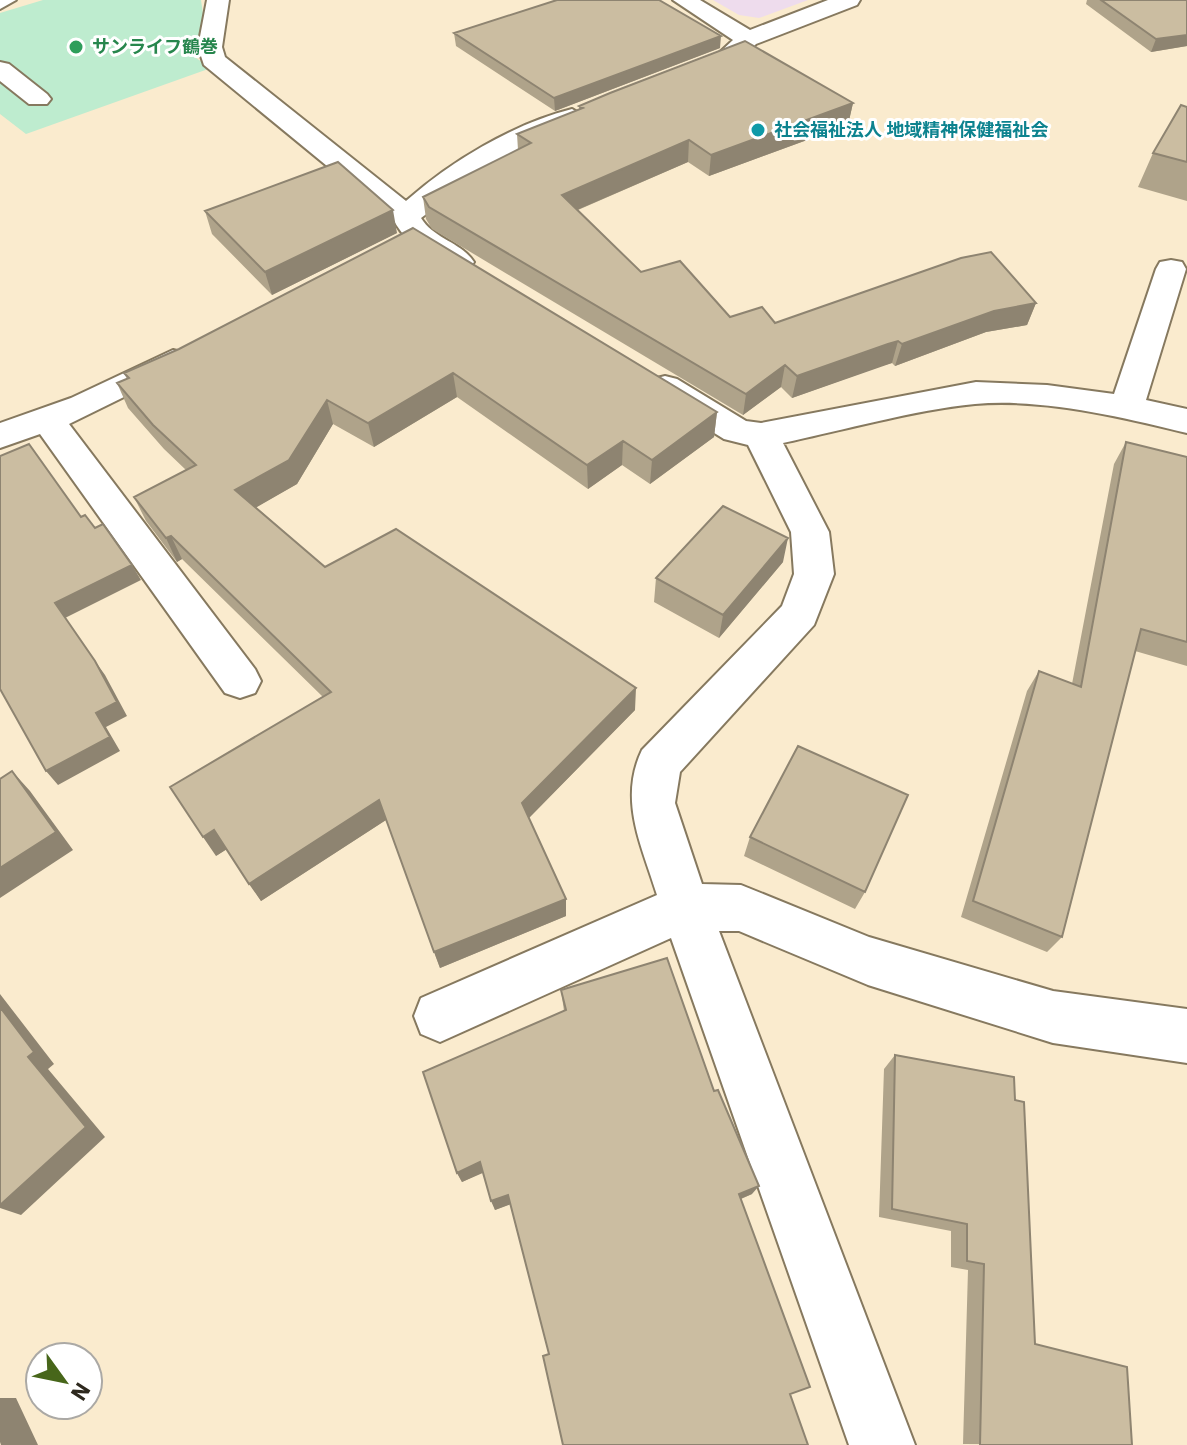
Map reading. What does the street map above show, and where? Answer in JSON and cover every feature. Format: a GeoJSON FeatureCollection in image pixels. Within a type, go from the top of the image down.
{"type":"FeatureCollection","features":[{"type":"Feature","properties":{"kind":"street"},"geometry":{"type":"LineString","coordinates":[[218,0],[210,47],[213,60],[406,234],[484,277]]}},
{"type":"Feature","properties":{"kind":"street"},"geometry":{"type":"LineString","coordinates":[[684,0],[748,39]]}},
{"type":"Feature","properties":{"kind":"street"},"geometry":{"type":"LineString","coordinates":[[670,80],[727,59],[748,39],[849,0]]}},
{"type":"Feature","properties":{"kind":"street"},"geometry":{"type":"LineString","coordinates":[[0,69],[38,99]]}},
{"type":"Feature","properties":{"kind":"street"},"geometry":{"type":"LineString","coordinates":[[406,234],[427,196],[490,156],[557,123],[599,107]]}},
{"type":"Feature","properties":{"kind":"street"},"geometry":{"type":"LineString","coordinates":[[1127,407],[1171,269]]}},
{"type":"Feature","properties":{"kind":"street"},"geometry":{"type":"LineString","coordinates":[[0,436],[83,406],[207,344]]}},
{"type":"Feature","properties":{"kind":"street"},"geometry":{"type":"LineString","coordinates":[[644,374],[737,431],[761,435],[976,393],[1047,396],[1127,407],[1187,421]]}},
{"type":"Feature","properties":{"kind":"street"},"geometry":{"type":"LineString","coordinates":[[47,419],[240,681]]}},
{"type":"Feature","properties":{"kind":"street"},"geometry":{"type":"LineString","coordinates":[[761,435],[810,532],[814,574],[800,614],[658,764],[652,803],[685,907],[882,1445]]}},
{"type":"Feature","properties":{"kind":"street"},"geometry":{"type":"LineString","coordinates":[[440,1016],[685,907],[741,908],[868,961],[1053,1017],[1187,1036]]}},
{"type":"Feature","properties":{"kind":"shaded area"},"geometry":{"type":"Polygon","coordinates":[[[713,0],[808,0],[759,18],[739,15],[713,0]]]}},
{"type":"Feature","properties":{"kind":"green space"},"geometry":{"type":"Polygon","coordinates":[[[43,0],[201,0],[203,14],[196,58],[211,68],[26,134],[0,114],[0,13],[43,0]]]}},
{"type":"Feature","properties":{"kind":"building"},"geometry":{"type":"Polygon","coordinates":[[[557,0],[659,0],[721,36],[554,98],[454,33],[557,0]]]}},
{"type":"Feature","properties":{"kind":"building"},"geometry":{"type":"Polygon","coordinates":[[[1101,0],[1187,0],[1187,35],[1156,39],[1101,0]]]}},
{"type":"Feature","properties":{"kind":"building"},"geometry":{"type":"Polygon","coordinates":[[[745,41],[853,103],[711,155],[689,140],[562,195],[641,272],[680,261],[730,317],[762,307],[775,323],[961,258],[991,252],[1036,303],[994,311],[902,344],[898,341],[888,344],[797,376],[785,365],[746,394],[429,207],[423,197],[531,143],[517,134],[583,108],[579,106],[610,93],[745,41]]]}},
{"type":"Feature","properties":{"kind":"building"},"geometry":{"type":"Polygon","coordinates":[[[1181,105],[1187,107],[1187,162],[1153,153],[1181,105]]]}},
{"type":"Feature","properties":{"kind":"building"},"geometry":{"type":"Polygon","coordinates":[[[338,162],[393,210],[265,272],[205,211],[338,162]]]}},
{"type":"Feature","properties":{"kind":"building"},"geometry":{"type":"Polygon","coordinates":[[[413,228],[717,412],[652,460],[623,441],[587,465],[453,373],[368,423],[327,400],[289,460],[235,490],[325,567],[396,529],[636,688],[522,803],[566,899],[434,952],[379,800],[249,884],[214,830],[203,837],[170,787],[331,692],[171,536],[166,538],[134,497],[196,465],[153,425],[117,383],[129,378],[124,373],[179,349],[413,228]]]}},
{"type":"Feature","properties":{"kind":"building"},"geometry":{"type":"Polygon","coordinates":[[[1126,442],[1187,457],[1187,642],[1141,629],[1062,937],[973,901],[1039,671],[1081,687],[1126,442]]]}},
{"type":"Feature","properties":{"kind":"building"},"geometry":{"type":"Polygon","coordinates":[[[29,444],[81,517],[85,515],[95,528],[103,524],[132,565],[55,603],[95,661],[117,702],[96,713],[110,737],[46,771],[0,689],[0,456],[29,444]]]}},
{"type":"Feature","properties":{"kind":"building"},"geometry":{"type":"Polygon","coordinates":[[[723,506],[788,538],[723,615],[656,578],[723,506]]]}},
{"type":"Feature","properties":{"kind":"building"},"geometry":{"type":"Polygon","coordinates":[[[798,746],[908,795],[865,892],[750,837],[798,746]]]}},
{"type":"Feature","properties":{"kind":"building"},"geometry":{"type":"Polygon","coordinates":[[[12,771],[56,832],[0,868],[0,779],[12,771]]]}},
{"type":"Feature","properties":{"kind":"building"},"geometry":{"type":"Polygon","coordinates":[[[667,958],[714,1091],[718,1090],[759,1186],[739,1194],[810,1387],[790,1394],[808,1445],[563,1445],[543,1356],[549,1354],[508,1195],[491,1201],[480,1162],[457,1173],[423,1072],[566,1010],[561,990],[667,958]]]}},
{"type":"Feature","properties":{"kind":"building"},"geometry":{"type":"Polygon","coordinates":[[[0,1007],[34,1052],[28,1057],[86,1127],[0,1205],[0,1007]]]}},
{"type":"Feature","properties":{"kind":"building"},"geometry":{"type":"Polygon","coordinates":[[[895,1055],[1014,1077],[1015,1100],[1024,1102],[1035,1344],[1127,1367],[1132,1445],[980,1445],[984,1264],[967,1261],[967,1224],[892,1209],[895,1055]]]}},
{"type":"Feature","properties":{"kind":"place","name":"サンライフ鶴巻"},"geometry":{"type":"Point","coordinates":[76,47]}},
{"type":"Feature","properties":{"kind":"place","name":"社会福祉法人 地域精神保健福祉会"},"geometry":{"type":"Point","coordinates":[758,130]}}]}
